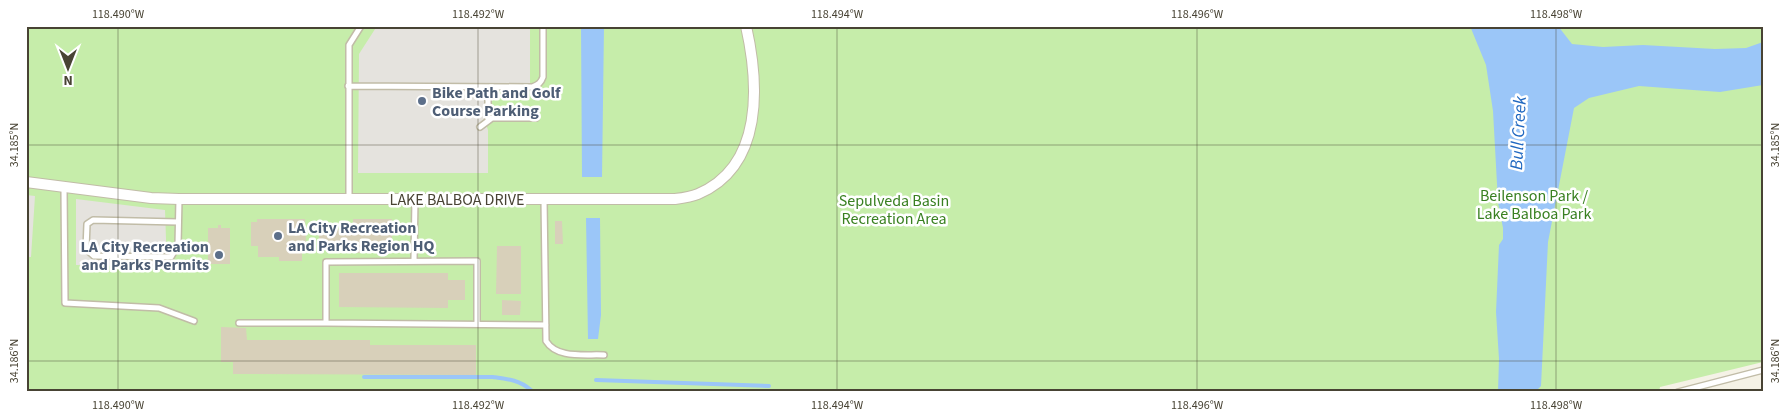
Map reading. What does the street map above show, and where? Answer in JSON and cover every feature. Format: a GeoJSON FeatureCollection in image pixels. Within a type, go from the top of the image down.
{"type":"FeatureCollection","features":[{"type":"Feature","properties":{"kind":"street","name":"LAKE BALBOA DRIVE"},"geometry":{"type":"LineString","coordinates":[[26,182],[151,198],[179,199],[675,199],[697,194],[715,185],[732,168],[743,153],[752,122],[754,106],[752,63],[746,26]]}},
{"type":"Feature","properties":{"kind":"lane"},"geometry":{"type":"LineString","coordinates":[[348,199],[349,45],[361,26]]}},
{"type":"Feature","properties":{"kind":"lane"},"geometry":{"type":"LineString","coordinates":[[348,86],[532,87],[541,83],[543,77],[543,26]]}},
{"type":"Feature","properties":{"kind":"lane"},"geometry":{"type":"LineString","coordinates":[[488,87],[488,119]]}},
{"type":"Feature","properties":{"kind":"lane"},"geometry":{"type":"LineString","coordinates":[[480,127],[488,119],[536,118]]}},
{"type":"Feature","properties":{"kind":"lane"},"geometry":{"type":"LineString","coordinates":[[64,188],[65,303],[159,308],[194,322]]}},
{"type":"Feature","properties":{"kind":"lane"},"geometry":{"type":"LineString","coordinates":[[178,222],[94,220],[87,224],[86,249],[94,256],[171,257],[178,245],[179,199]]}},
{"type":"Feature","properties":{"kind":"lane"},"geometry":{"type":"LineString","coordinates":[[414,260],[415,199]]}},
{"type":"Feature","properties":{"kind":"lane"},"geometry":{"type":"LineString","coordinates":[[544,200],[546,341],[550,348],[564,354],[604,355]]}},
{"type":"Feature","properties":{"kind":"lane"},"geometry":{"type":"LineString","coordinates":[[326,322],[326,262],[414,260],[477,261],[477,324]]}},
{"type":"Feature","properties":{"kind":"lane"},"geometry":{"type":"LineString","coordinates":[[239,323],[326,322],[546,325]]}},
{"type":"Feature","properties":{"kind":"lane"},"geometry":{"type":"LineString","coordinates":[[1678,392],[1763,370]]}},
{"type":"Feature","properties":{"kind":"green space","name":"Sepulveda Basin Recreation Area"},"geometry":{"type":"Polygon","coordinates":[[[26,26],[1763,26],[1763,362],[1660,387],[1659,392],[26,392],[26,26]]]}},
{"type":"Feature","properties":{"kind":"shaded area","name":"Bike Path and Golf Course Parking"},"geometry":{"type":"Polygon","coordinates":[[[377,26],[530,26],[530,84],[485,84],[484,118],[488,130],[488,173],[358,173],[359,54],[377,26]]]}},
{"type":"Feature","properties":{"kind":"shaded area"},"geometry":{"type":"Polygon","coordinates":[[[26,195],[35,196],[31,257],[26,257],[26,195]]]}},
{"type":"Feature","properties":{"kind":"shaded area"},"geometry":{"type":"Polygon","coordinates":[[[76,199],[165,210],[167,267],[76,265],[76,199]]]}},
{"type":"Feature","properties":{"kind":"water"},"geometry":{"type":"Polygon","coordinates":[[[581,26],[604,26],[602,177],[582,177],[581,26]]]}},
{"type":"Feature","properties":{"kind":"water","name":"Bull Creek"},"geometry":{"type":"Polygon","coordinates":[[[1470,26],[1558,26],[1572,44],[1603,47],[1643,45],[1715,49],[1746,48],[1763,42],[1763,85],[1720,92],[1639,86],[1589,98],[1574,108],[1548,242],[1541,386],[1535,392],[1498,392],[1499,359],[1496,312],[1499,245],[1503,239],[1503,228],[1498,202],[1493,111],[1486,65],[1470,26]]]}},
{"type":"Feature","properties":{"kind":"water"},"geometry":{"type":"Polygon","coordinates":[[[586,218],[600,218],[601,315],[598,339],[588,339],[586,218]]]}},
{"type":"Feature","properties":{"kind":"building","name":"LA City Recreation and Parks Region HQ"},"geometry":{"type":"Polygon","coordinates":[[[257,219],[305,219],[306,242],[302,241],[302,261],[279,261],[279,257],[258,257],[258,246],[251,246],[251,222],[257,222],[257,219]]]}},
{"type":"Feature","properties":{"kind":"building"},"geometry":{"type":"Polygon","coordinates":[[[353,219],[392,219],[392,247],[390,247],[390,253],[356,253],[356,250],[319,249],[319,229],[353,229],[353,219]]]}},
{"type":"Feature","properties":{"kind":"building"},"geometry":{"type":"Polygon","coordinates":[[[555,221],[562,221],[563,244],[555,244],[555,221]]]}},
{"type":"Feature","properties":{"kind":"building","name":"LA City Recreation and Parks Permits"},"geometry":{"type":"Polygon","coordinates":[[[218,225],[221,225],[221,228],[230,228],[230,264],[208,264],[208,228],[218,228],[218,225]]]}},
{"type":"Feature","properties":{"kind":"building"},"geometry":{"type":"Polygon","coordinates":[[[497,246],[521,246],[521,294],[496,294],[497,246]]]}},
{"type":"Feature","properties":{"kind":"building"},"geometry":{"type":"Polygon","coordinates":[[[339,273],[448,273],[448,280],[465,280],[465,300],[448,300],[448,308],[339,307],[339,273]]]}},
{"type":"Feature","properties":{"kind":"building"},"geometry":{"type":"Polygon","coordinates":[[[502,300],[521,301],[520,315],[502,315],[502,300]]]}},
{"type":"Feature","properties":{"kind":"building"},"geometry":{"type":"Polygon","coordinates":[[[221,327],[246,328],[247,340],[370,340],[370,345],[476,345],[476,375],[233,374],[233,362],[221,362],[221,327]]]}},
{"type":"Feature","properties":{"kind":"waterway"},"geometry":{"type":"LineString","coordinates":[[364,377],[493,377],[518,382],[531,390]]}},
{"type":"Feature","properties":{"kind":"waterway"},"geometry":{"type":"LineString","coordinates":[[596,380],[769,386]]}},
{"type":"Feature","properties":{"kind":"place","name":"Bike Path and Golf Course Parking"},"geometry":{"type":"Point","coordinates":[422,101]}},
{"type":"Feature","properties":{"kind":"place","name":"LA City Recreation and Parks Region HQ"},"geometry":{"type":"Point","coordinates":[278,236]}},
{"type":"Feature","properties":{"kind":"place","name":"LA City Recreation and Parks Permits"},"geometry":{"type":"Point","coordinates":[219,255]}},
{"type":"Feature","properties":{"kind":"park label","name":"Beilenson Park / Lake Balboa Park"},"geometry":{"type":"Point","coordinates":[1534,204]}}]}
